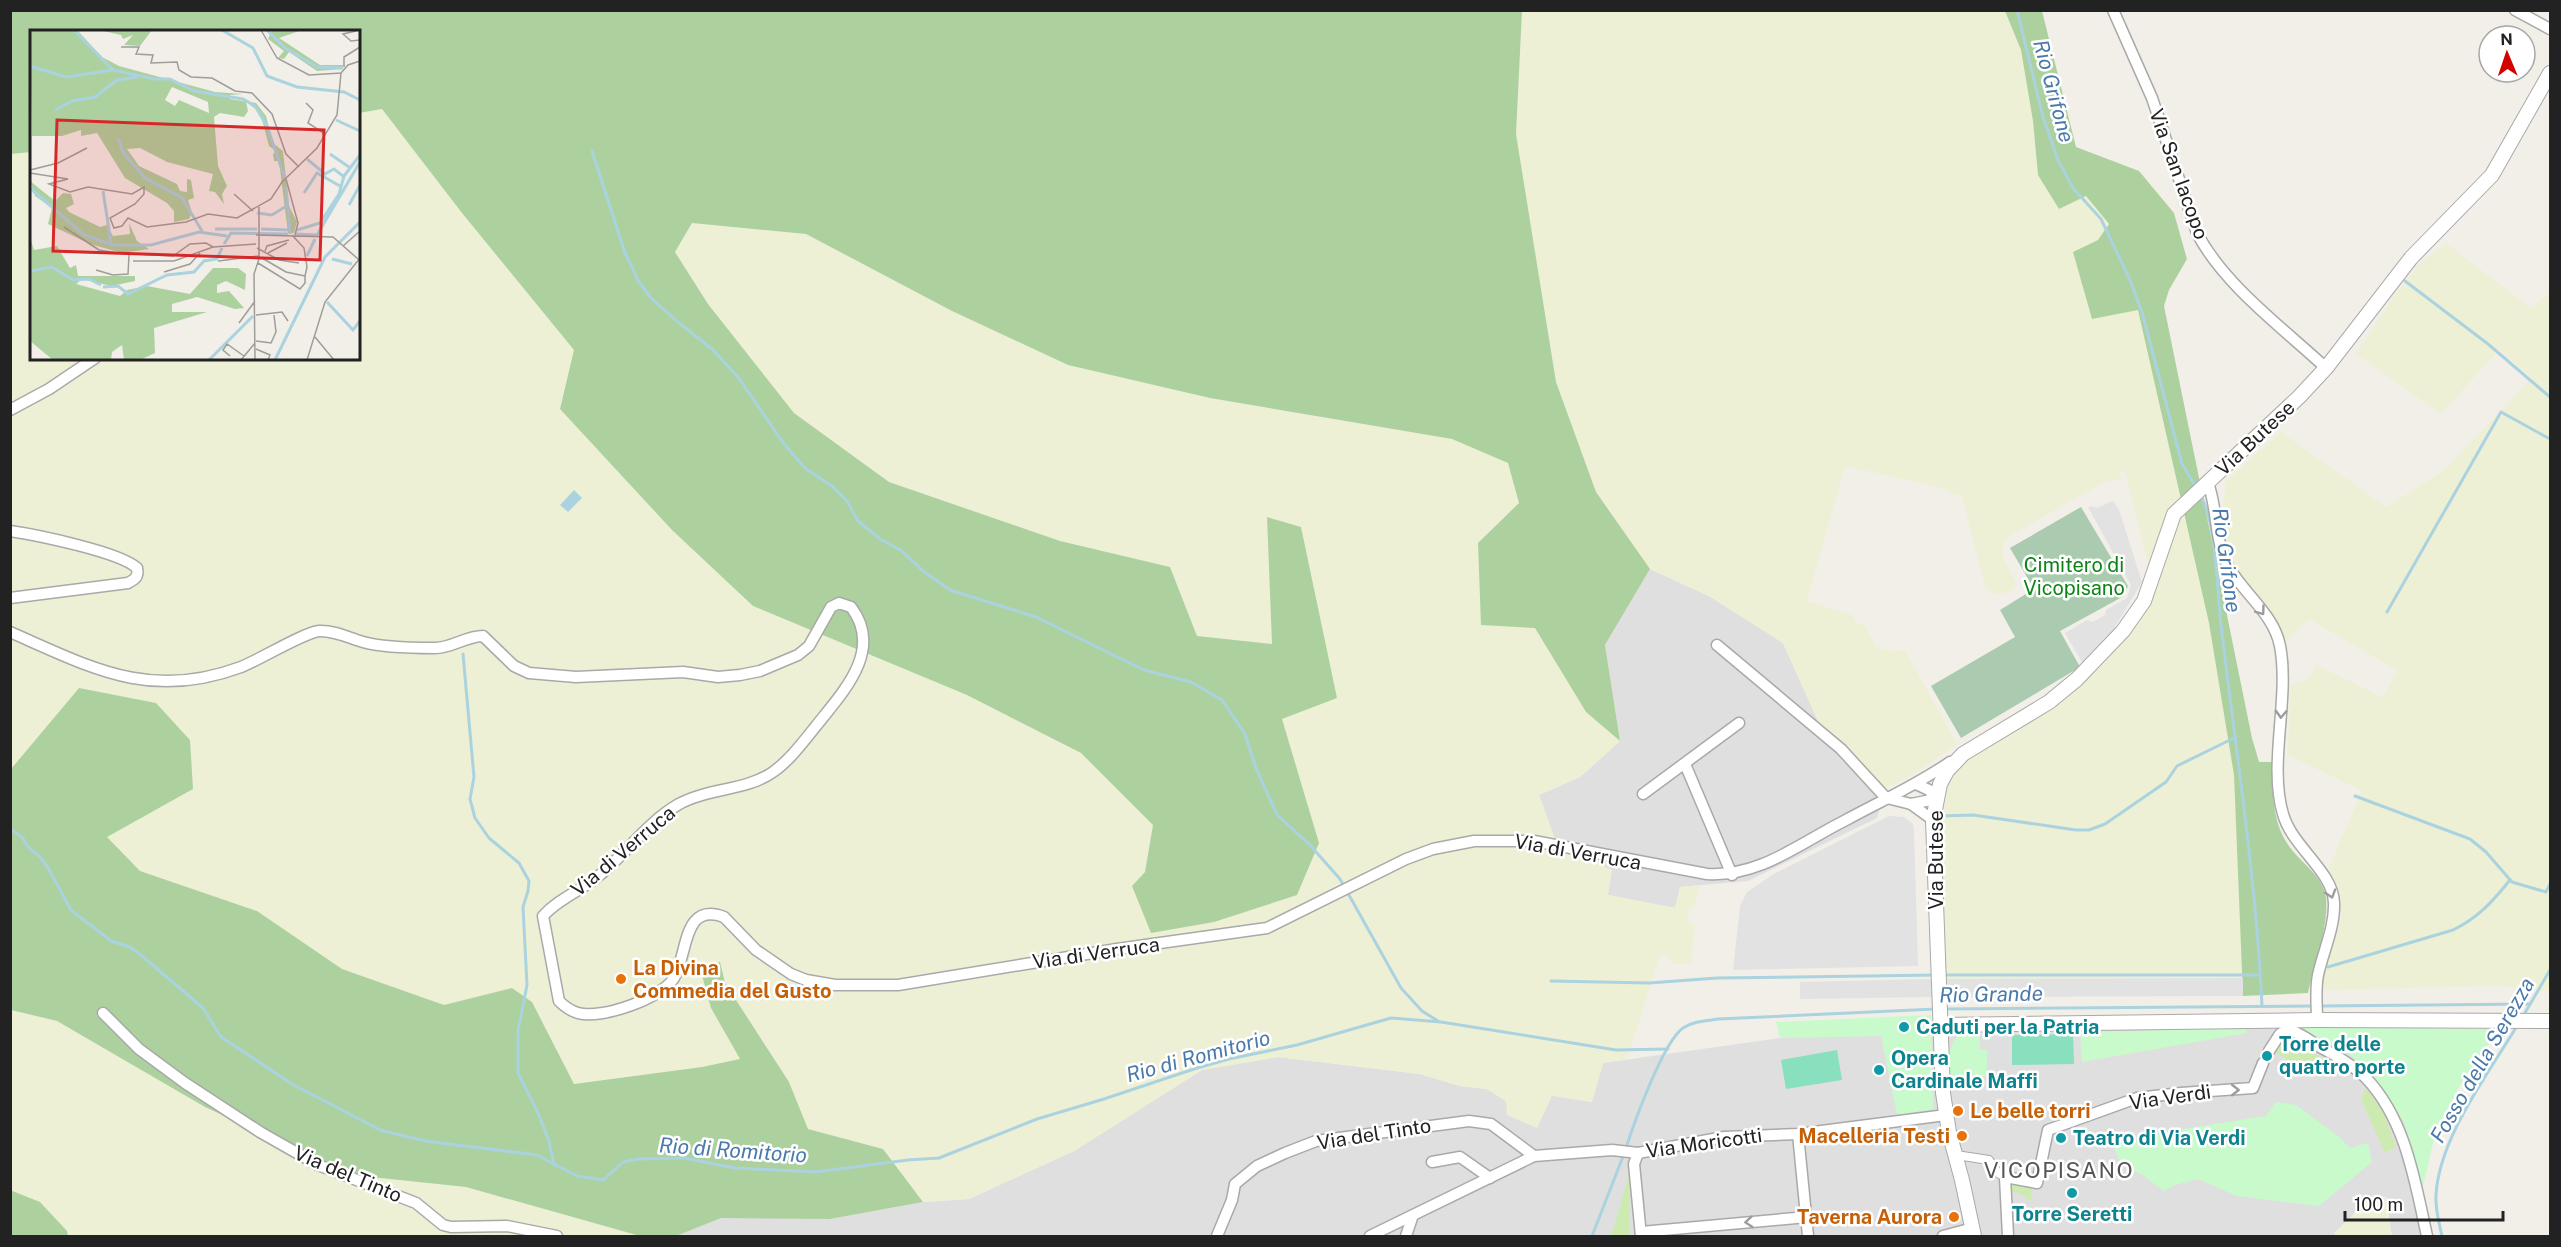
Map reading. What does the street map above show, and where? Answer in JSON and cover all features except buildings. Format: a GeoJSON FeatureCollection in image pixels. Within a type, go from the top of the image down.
{"type":"FeatureCollection","features":[{"type":"Feature","properties":{"kind":"street","name":"Via San Iacopo"},"geometry":{"type":"LineString","coordinates":[[2113,10],[2152,98],[2197,233],[2205,247],[2223,272],[2326,368]]}},
{"type":"Feature","properties":{"kind":"street"},"geometry":{"type":"LineString","coordinates":[[2515,10],[2550,29]]}},
{"type":"Feature","properties":{"kind":"street","name":"Via Butese"},"geometry":{"type":"LineString","coordinates":[[1974,1232],[1946,1115],[1939,1019],[1933,820],[1940,784],[1947,771],[1963,754],[2049,702],[2077,679],[2117,639],[2144,601],[2171,518],[2299,397],[2326,368],[2411,258],[2492,175],[2550,73]]}},
{"type":"Feature","properties":{"kind":"street"},"geometry":{"type":"LineString","coordinates":[[10,410],[49,389],[92,360]]}},
{"type":"Feature","properties":{"kind":"street"},"geometry":{"type":"LineString","coordinates":[[2208,483],[2215,503],[2216,525],[2224,557],[2271,624],[2280,645],[2282,673],[2279,800],[2292,837],[2313,860],[2327,882],[2334,903],[2317,978],[2317,1015]]}},
{"type":"Feature","properties":{"kind":"street"},"geometry":{"type":"LineString","coordinates":[[10,531],[56,540],[125,560],[137,568],[138,574],[136,579],[128,583],[10,598]]}},
{"type":"Feature","properties":{"kind":"street","name":"Via di Verruca"},"geometry":{"type":"LineString","coordinates":[[10,632],[97,668],[152,682],[172,682],[227,672],[317,631],[378,645],[437,648],[474,636],[483,636],[514,666],[529,673],[546,675],[622,677],[683,672],[718,677],[760,671],[798,655],[810,646],[831,607],[840,603],[851,607],[862,626],[864,637],[857,673],[807,737],[774,772],[759,780],[706,793],[679,804],[656,820],[600,876],[550,908],[543,916],[559,1001],[577,1013],[598,1015],[658,993],[668,986],[675,977],[691,926],[704,915],[715,914],[724,917],[756,950],[791,974],[806,980],[835,985],[878,986],[928,982],[1106,950],[1267,928],[1340,894],[1381,870],[1419,854],[1473,841],[1490,839],[1534,841],[1707,874],[1732,874],[1765,864],[1916,784],[1963,754]]}},
{"type":"Feature","properties":{"kind":"street"},"geometry":{"type":"LineString","coordinates":[[1717,645],[1841,749],[1886,798],[1911,804],[1933,820]]}},
{"type":"Feature","properties":{"kind":"street"},"geometry":{"type":"LineString","coordinates":[[1643,794],[1739,723]]}},
{"type":"Feature","properties":{"kind":"street"},"geometry":{"type":"LineString","coordinates":[[1686,764],[1732,874]]}},
{"type":"Feature","properties":{"kind":"street"},"geometry":{"type":"LineString","coordinates":[[1911,804],[1936,799],[1929,790],[1916,784]]}},
{"type":"Feature","properties":{"kind":"street","name":"Via del Tinto"},"geometry":{"type":"LineString","coordinates":[[103,1013],[139,1049],[185,1083],[260,1132],[318,1165],[416,1203],[443,1225],[451,1227],[507,1226],[557,1236]]}},
{"type":"Feature","properties":{"kind":"street"},"geometry":{"type":"LineString","coordinates":[[1939,1019],[2288,1025],[2317,1015],[2548,1022]]}},
{"type":"Feature","properties":{"kind":"street"},"geometry":{"type":"LineString","coordinates":[[2269,1051],[2288,1025]]}},
{"type":"Feature","properties":{"kind":"street"},"geometry":{"type":"LineString","coordinates":[[2288,1025],[2343,1059],[2365,1077],[2379,1094],[2392,1115],[2403,1141],[2427,1236]]}},
{"type":"Feature","properties":{"kind":"street","name":"Via Verdi"},"geometry":{"type":"LineString","coordinates":[[2005,1177],[2037,1183],[2048,1130],[2137,1098],[2253,1088],[2263,1063]]}},
{"type":"Feature","properties":{"kind":"street","name":"Via Moricotti"},"geometry":{"type":"LineString","coordinates":[[1534,1156],[1615,1150],[1636,1153],[1724,1137],[1798,1134],[1946,1115]]}},
{"type":"Feature","properties":{"kind":"street","name":"Via del Tinto"},"geometry":{"type":"LineString","coordinates":[[1217,1236],[1232,1200],[1235,1184],[1257,1166],[1316,1141],[1469,1121],[1491,1124],[1534,1156]]}},
{"type":"Feature","properties":{"kind":"street"},"geometry":{"type":"LineString","coordinates":[[1798,1134],[1808,1217],[1808,1236]]}},
{"type":"Feature","properties":{"kind":"street"},"geometry":{"type":"LineString","coordinates":[[1636,1153],[1641,1234],[1808,1217]]}},
{"type":"Feature","properties":{"kind":"street"},"geometry":{"type":"LineString","coordinates":[[1956,1155],[1989,1160],[1998,1173],[2005,1177],[2008,1236]]}},
{"type":"Feature","properties":{"kind":"street"},"geometry":{"type":"LineString","coordinates":[[1432,1162],[1460,1156],[1490,1178]]}},
{"type":"Feature","properties":{"kind":"street"},"geometry":{"type":"LineString","coordinates":[[1370,1236],[1412,1218],[1534,1156]]}},
{"type":"Feature","properties":{"kind":"street"},"geometry":{"type":"LineString","coordinates":[[1407,1236],[1412,1218]]}},
{"type":"Feature","properties":{"kind":"street"},"geometry":{"type":"LineString","coordinates":[[1943,1236],[1974,1232]]}},
{"type":"Feature","properties":{"kind":"shaded area"},"geometry":{"type":"Polygon","coordinates":[[[2113,501],[2119,510],[2142,582],[2113,630],[2082,662],[2065,633],[2087,620],[2093,622],[2105,615],[2106,610],[2127,598],[2131,585],[2088,507],[2097,508],[2113,501]]]}},
{"type":"Feature","properties":{"kind":"shaded area"},"geometry":{"type":"Polygon","coordinates":[[[1650,569],[1709,596],[1783,643],[1818,721],[1884,790],[1877,818],[1748,881],[1680,887],[1675,908],[1608,895],[1557,845],[1539,795],[1580,777],[1620,741],[1605,645],[1650,569]]]}},
{"type":"Feature","properties":{"kind":"shaded area"},"geometry":{"type":"Polygon","coordinates":[[[1889,816],[1904,817],[1913,824],[1918,966],[1733,970],[1740,906],[1747,892],[1774,874],[1889,816]]]}},
{"type":"Feature","properties":{"kind":"shaded area"},"geometry":{"type":"Polygon","coordinates":[[[2243,978],[2243,996],[1944,997],[1943,979],[2243,978]]]}},
{"type":"Feature","properties":{"kind":"shaded area"},"geometry":{"type":"Polygon","coordinates":[[[1932,979],[1933,997],[1800,999],[1800,982],[1932,979]]]}},
{"type":"Feature","properties":{"kind":"shaded area"},"geometry":{"type":"Polygon","coordinates":[[[2295,1027],[2336,1044],[2356,1060],[2392,1101],[2404,1122],[2412,1145],[2433,1236],[676,1236],[721,1217],[830,1219],[923,1202],[969,1199],[1074,1151],[1202,1070],[1278,1057],[1420,1074],[1460,1086],[1487,1089],[1506,1101],[1552,1095],[1592,1102],[1603,1063],[1801,1035],[1930,1035],[1970,1030],[2295,1027]]]}},
{"type":"Feature","properties":{"kind":"green space"},"geometry":{"type":"Polygon","coordinates":[[[11,11],[1522,11],[1516,134],[1556,382],[1596,492],[1650,569],[1605,645],[1620,741],[1586,712],[1535,628],[1481,625],[1478,543],[1519,503],[1508,463],[1452,439],[1210,398],[1068,365],[952,311],[806,234],[692,223],[675,252],[708,304],[794,413],[889,482],[1060,541],[1170,567],[1197,636],[1272,644],[1267,517],[1301,527],[1337,698],[1282,719],[1319,843],[1297,895],[1214,922],[1151,933],[1132,886],[1145,872],[1153,825],[1081,753],[967,695],[753,606],[672,530],[560,409],[574,350],[462,213],[382,109],[360,113],[360,30],[30,30],[30,152],[11,154],[11,11]]]}},
{"type":"Feature","properties":{"kind":"green space"},"geometry":{"type":"Polygon","coordinates":[[[1522,11],[2005,11],[2021,50],[2033,121],[2038,175],[2086,196],[2109,224],[2098,240],[2092,318],[2138,310],[2180,498],[2168,509],[2151,564],[2148,563],[2125,470],[2120,472],[2121,480],[2099,485],[2008,537],[2003,544],[2002,555],[2017,583],[2011,591],[2000,594],[1993,593],[1985,587],[1962,497],[1942,488],[1845,466],[1807,601],[1853,615],[1856,623],[1865,625],[1877,648],[1894,652],[1905,650],[1957,744],[1923,768],[1884,790],[1818,721],[1783,643],[1709,596],[1650,569],[1596,492],[1556,382],[1516,134],[1522,11]]]}},
{"type":"Feature","properties":{"kind":"green space"},"geometry":{"type":"Polygon","coordinates":[[[2005,11],[2042,11],[2076,147],[2139,171],[2174,213],[2187,259],[2169,290],[2164,306],[2252,738],[2259,762],[2273,762],[2273,797],[2277,820],[2285,841],[2318,878],[2326,898],[2323,933],[2308,993],[2243,996],[2234,775],[2209,623],[2138,310],[2092,319],[2073,252],[2098,240],[2109,224],[2086,196],[2059,209],[2038,175],[2033,121],[2021,50],[2005,11]]]}},
{"type":"Feature","properties":{"kind":"green space"},"geometry":{"type":"Polygon","coordinates":[[[382,109],[462,213],[575,350],[560,409],[672,530],[753,606],[967,695],[1081,753],[1153,825],[1145,872],[1319,843],[1282,719],[1267,518],[1272,644],[1197,636],[1170,567],[1060,541],[889,482],[794,413],[708,304],[675,252],[692,223],[806,234],[952,311],[1068,365],[1210,398],[1452,439],[1508,463],[1519,503],[1478,543],[1535,628],[1586,712],[1620,741],[1580,777],[1539,795],[1557,845],[1612,870],[1608,895],[1675,908],[1680,887],[1700,885],[1695,906],[1688,910],[1687,922],[1695,924],[1691,964],[1672,964],[1668,957],[1660,955],[1627,1059],[1603,1063],[1592,1102],[1552,1096],[1537,1128],[1507,1115],[1506,1101],[1487,1089],[1460,1086],[1420,1074],[1278,1057],[1202,1070],[1074,1151],[969,1199],[923,1202],[883,1149],[808,1129],[789,1082],[725,983],[711,1008],[740,1059],[702,1067],[574,1084],[532,1002],[512,988],[444,1005],[342,969],[257,911],[140,871],[106,837],[79,688],[11,769],[11,154],[30,152],[30,360],[360,360],[360,113],[382,109]]]}},
{"type":"Feature","properties":{"kind":"green space"},"geometry":{"type":"Polygon","coordinates":[[[2446,243],[2531,308],[2550,292],[2550,991],[2499,986],[2323,990],[2323,976],[2341,917],[2339,892],[2328,869],[2362,791],[2288,755],[2290,686],[2307,680],[2317,665],[2382,697],[2398,671],[2309,619],[2286,641],[2271,615],[2235,568],[2224,544],[2222,517],[2226,481],[2281,432],[2386,507],[2442,472],[2532,378],[2499,350],[2441,414],[2356,354],[2397,292],[2421,262],[2446,243]]]}},
{"type":"Feature","properties":{"kind":"green space","name":"Cimitero di Vicopisano"},"geometry":{"type":"Polygon","coordinates":[[[2081,507],[2128,586],[2124,596],[2060,631],[2080,667],[1961,738],[1931,686],[2015,637],[2000,610],[2034,589],[2010,548],[2081,507]]]}},
{"type":"Feature","properties":{"kind":"green space"},"geometry":{"type":"Polygon","coordinates":[[[2181,516],[2187,523],[2209,623],[2234,775],[2243,978],[1943,979],[1941,828],[1948,784],[1958,766],[1972,755],[2057,703],[2103,665],[2135,626],[2150,600],[2181,516]]]}},
{"type":"Feature","properties":{"kind":"green space"},"geometry":{"type":"Polygon","coordinates":[[[79,688],[156,703],[190,740],[193,789],[107,837],[140,871],[257,911],[342,969],[444,1005],[512,988],[532,1002],[574,1084],[702,1067],[740,1059],[711,1008],[700,968],[720,962],[725,983],[789,1082],[808,1129],[883,1149],[923,1202],[830,1219],[721,1218],[676,1236],[640,1236],[466,1187],[352,1175],[205,1107],[57,1021],[11,1010],[11,769],[79,688]]]}},
{"type":"Feature","properties":{"kind":"green space"},"geometry":{"type":"Polygon","coordinates":[[[11,1010],[57,1021],[205,1107],[352,1175],[466,1187],[640,1236],[68,1236],[67,1231],[40,1202],[11,1190],[11,1010]]]}},
{"type":"Feature","properties":{"kind":"green space"},"geometry":{"type":"Polygon","coordinates":[[[1931,1015],[1933,1109],[1897,1115],[1881,1036],[1782,1038],[1776,1022],[1931,1015]]]}},
{"type":"Feature","properties":{"kind":"green space"},"geometry":{"type":"Polygon","coordinates":[[[2295,1027],[2499,1029],[2459,1087],[2436,1130],[2423,1187],[2404,1122],[2382,1088],[2356,1060],[2336,1044],[2295,1027]]]}},
{"type":"Feature","properties":{"kind":"green space"},"geometry":{"type":"Polygon","coordinates":[[[2246,1028],[2247,1033],[2082,1062],[2080,1032],[2246,1028]]]}},
{"type":"Feature","properties":{"kind":"green space"},"geometry":{"type":"Polygon","coordinates":[[[1979,1030],[1980,1049],[1987,1050],[1987,1076],[1951,1081],[1949,1054],[1953,1043],[1962,1032],[1979,1030]]]}},
{"type":"Feature","properties":{"kind":"green space"},"geometry":{"type":"Polygon","coordinates":[[[2073,1034],[2074,1064],[2012,1065],[2012,1035],[2073,1034]]]}},
{"type":"Feature","properties":{"kind":"green space"},"geometry":{"type":"Polygon","coordinates":[[[2284,1041],[2294,1041],[2328,1061],[2320,1079],[2273,1051],[2284,1041]]]}},
{"type":"Feature","properties":{"kind":"green space"},"geometry":{"type":"Polygon","coordinates":[[[1837,1050],[1842,1080],[1786,1089],[1781,1060],[1837,1050]]]}},
{"type":"Feature","properties":{"kind":"green space"},"geometry":{"type":"Polygon","coordinates":[[[2366,1088],[2383,1112],[2396,1147],[2385,1153],[2361,1099],[2366,1088]]]}},
{"type":"Feature","properties":{"kind":"green space"},"geometry":{"type":"Polygon","coordinates":[[[2276,1102],[2296,1105],[2338,1136],[2350,1148],[2368,1143],[2372,1162],[2319,1206],[2237,1196],[2198,1179],[2175,1185],[2164,1191],[2141,1174],[2122,1165],[2113,1146],[2163,1132],[2266,1116],[2276,1102]]]}},
{"type":"Feature","properties":{"kind":"green space"},"geometry":{"type":"Polygon","coordinates":[[[1629,1175],[1630,1236],[1610,1236],[1613,1230],[1629,1175]]]}},
{"type":"Feature","properties":{"kind":"green space"},"geometry":{"type":"Polygon","coordinates":[[[2009,1181],[2032,1188],[2031,1201],[2011,1191],[2009,1181]]]}},
{"type":"Feature","properties":{"kind":"green space"},"geometry":{"type":"Polygon","coordinates":[[[10,1190],[40,1202],[67,1231],[68,1236],[11,1236],[10,1190]]]}},
{"type":"Feature","properties":{"kind":"green space"},"geometry":{"type":"Polygon","coordinates":[[[2373,1195],[2386,1197],[2392,1236],[2336,1236],[2334,1233],[2373,1195]]]}},
{"type":"Feature","properties":{"kind":"water"},"geometry":{"type":"Polygon","coordinates":[[[574,490],[582,498],[568,512],[560,505],[574,490]]]}},
{"type":"Feature","properties":{"kind":"waterway","name":"Rio Grifone"},"geometry":{"type":"LineString","coordinates":[[2017,10],[2043,117],[2058,160],[2073,188],[2101,219],[2130,280],[2142,312],[2182,464],[2197,489]]}},
{"type":"Feature","properties":{"kind":"waterway"},"geometry":{"type":"LineString","coordinates":[[592,151],[625,253],[639,282],[651,298],[712,349],[738,377],[784,444],[806,469],[832,486],[847,501],[858,521],[880,539],[902,551],[923,571],[950,590],[1036,617],[1144,670],[1191,682],[1222,700],[1245,734],[1256,768],[1277,815],[1309,844],[1340,879],[1401,988],[1422,1011],[1438,1021]]}},
{"type":"Feature","properties":{"kind":"waterway"},"geometry":{"type":"LineString","coordinates":[[2405,281],[2488,344],[2550,397]]}},
{"type":"Feature","properties":{"kind":"waterway"},"geometry":{"type":"LineString","coordinates":[[2387,612],[2501,412],[2550,439]]}},
{"type":"Feature","properties":{"kind":"waterway","name":"Rio Grifone"},"geometry":{"type":"LineString","coordinates":[[2200,494],[2206,507],[2213,539],[2221,625],[2250,863],[2262,1006]]}},
{"type":"Feature","properties":{"kind":"waterway"},"geometry":{"type":"LineString","coordinates":[[463,654],[474,777],[470,799],[475,818],[489,838],[519,863],[529,881],[523,907],[527,985],[518,1031],[518,1073],[549,1141],[554,1165]]}},
{"type":"Feature","properties":{"kind":"waterway"},"geometry":{"type":"LineString","coordinates":[[1940,816],[1973,815],[2089,830],[2105,824],[2166,782],[2177,766],[2236,737]]}},
{"type":"Feature","properties":{"kind":"waterway"},"geometry":{"type":"LineString","coordinates":[[2355,796],[2470,839],[2486,852],[2512,882],[2546,892],[2550,884]]}},
{"type":"Feature","properties":{"kind":"waterway","name":"Rio di Romitorio"},"geometry":{"type":"LineString","coordinates":[[10,829],[22,837],[29,848],[47,866],[71,910],[111,941],[130,947],[142,956],[203,1008],[221,1037],[292,1084],[380,1130],[425,1141],[537,1155],[577,1176],[603,1180],[623,1162],[639,1159],[684,1158],[735,1168],[815,1172],[939,1158],[1037,1119],[1197,1068],[1297,1045],[1391,1018],[1441,1022],[1616,1050],[1668,1049]]}},
{"type":"Feature","properties":{"kind":"waterway"},"geometry":{"type":"LineString","coordinates":[[2328,967],[2453,930],[2484,908],[2510,880]]}},
{"type":"Feature","properties":{"kind":"waterway","name":"Fosso della Serezza"},"geometry":{"type":"LineString","coordinates":[[2522,1018],[2550,970]]}},
{"type":"Feature","properties":{"kind":"waterway"},"geometry":{"type":"LineString","coordinates":[[1551,981],[1649,983],[1717,978],[1936,975]]}},
{"type":"Feature","properties":{"kind":"waterway"},"geometry":{"type":"LineString","coordinates":[[1942,975],[2260,975]]}},
{"type":"Feature","properties":{"kind":"waterway","name":"Rio Grande"},"geometry":{"type":"LineString","coordinates":[[2321,1006],[2530,1004]]}},
{"type":"Feature","properties":{"kind":"waterway","name":"Rio Grande"},"geometry":{"type":"LineString","coordinates":[[1943,1009],[2314,1006]]}},
{"type":"Feature","properties":{"kind":"waterway","name":"Rio Grande"},"geometry":{"type":"LineString","coordinates":[[1626,1148],[1658,1066],[1675,1036],[1687,1026],[1718,1019],[1936,1009]]}},
{"type":"Feature","properties":{"kind":"waterway","name":"Fosso della Serezza"},"geometry":{"type":"LineString","coordinates":[[2442,1236],[2436,1195],[2439,1173],[2446,1151],[2467,1107],[2517,1026]]}},
{"type":"Feature","properties":{"kind":"waterway","name":"Rio Grande"},"geometry":{"type":"LineString","coordinates":[[1592,1236],[1624,1154]]}},
{"type":"Feature","properties":{"kind":"tunnel"},"geometry":{"type":"LineString","coordinates":[[2266,1055],[2272,1058]]}},
{"type":"Feature","properties":{"kind":"place","name":"La Divina Commedia del Gusto"},"geometry":{"type":"Point","coordinates":[621,979]}},
{"type":"Feature","properties":{"kind":"place","name":"Caduti per la Patria"},"geometry":{"type":"Point","coordinates":[1904,1027]}},
{"type":"Feature","properties":{"kind":"place","name":"Torre delle quattro porte"},"geometry":{"type":"Point","coordinates":[2267,1056]}},
{"type":"Feature","properties":{"kind":"place","name":"Opera Cardinale Maffi"},"geometry":{"type":"Point","coordinates":[1879,1070]}},
{"type":"Feature","properties":{"kind":"place","name":"Le belle torri"},"geometry":{"type":"Point","coordinates":[1958,1111]}},
{"type":"Feature","properties":{"kind":"place","name":"Macelleria Testi"},"geometry":{"type":"Point","coordinates":[1962,1136]}},
{"type":"Feature","properties":{"kind":"place","name":"Teatro di Via Verdi"},"geometry":{"type":"Point","coordinates":[2061,1138]}},
{"type":"Feature","properties":{"kind":"place","name":"Torre Seretti"},"geometry":{"type":"Point","coordinates":[2072,1193]}},
{"type":"Feature","properties":{"kind":"place","name":"Taverna Aurora"},"geometry":{"type":"Point","coordinates":[1954,1217]}},
{"type":"Feature","properties":{"kind":"district","name":"VICOPISANO"},"geometry":{"type":"Point","coordinates":[2059,1170]}}]}
